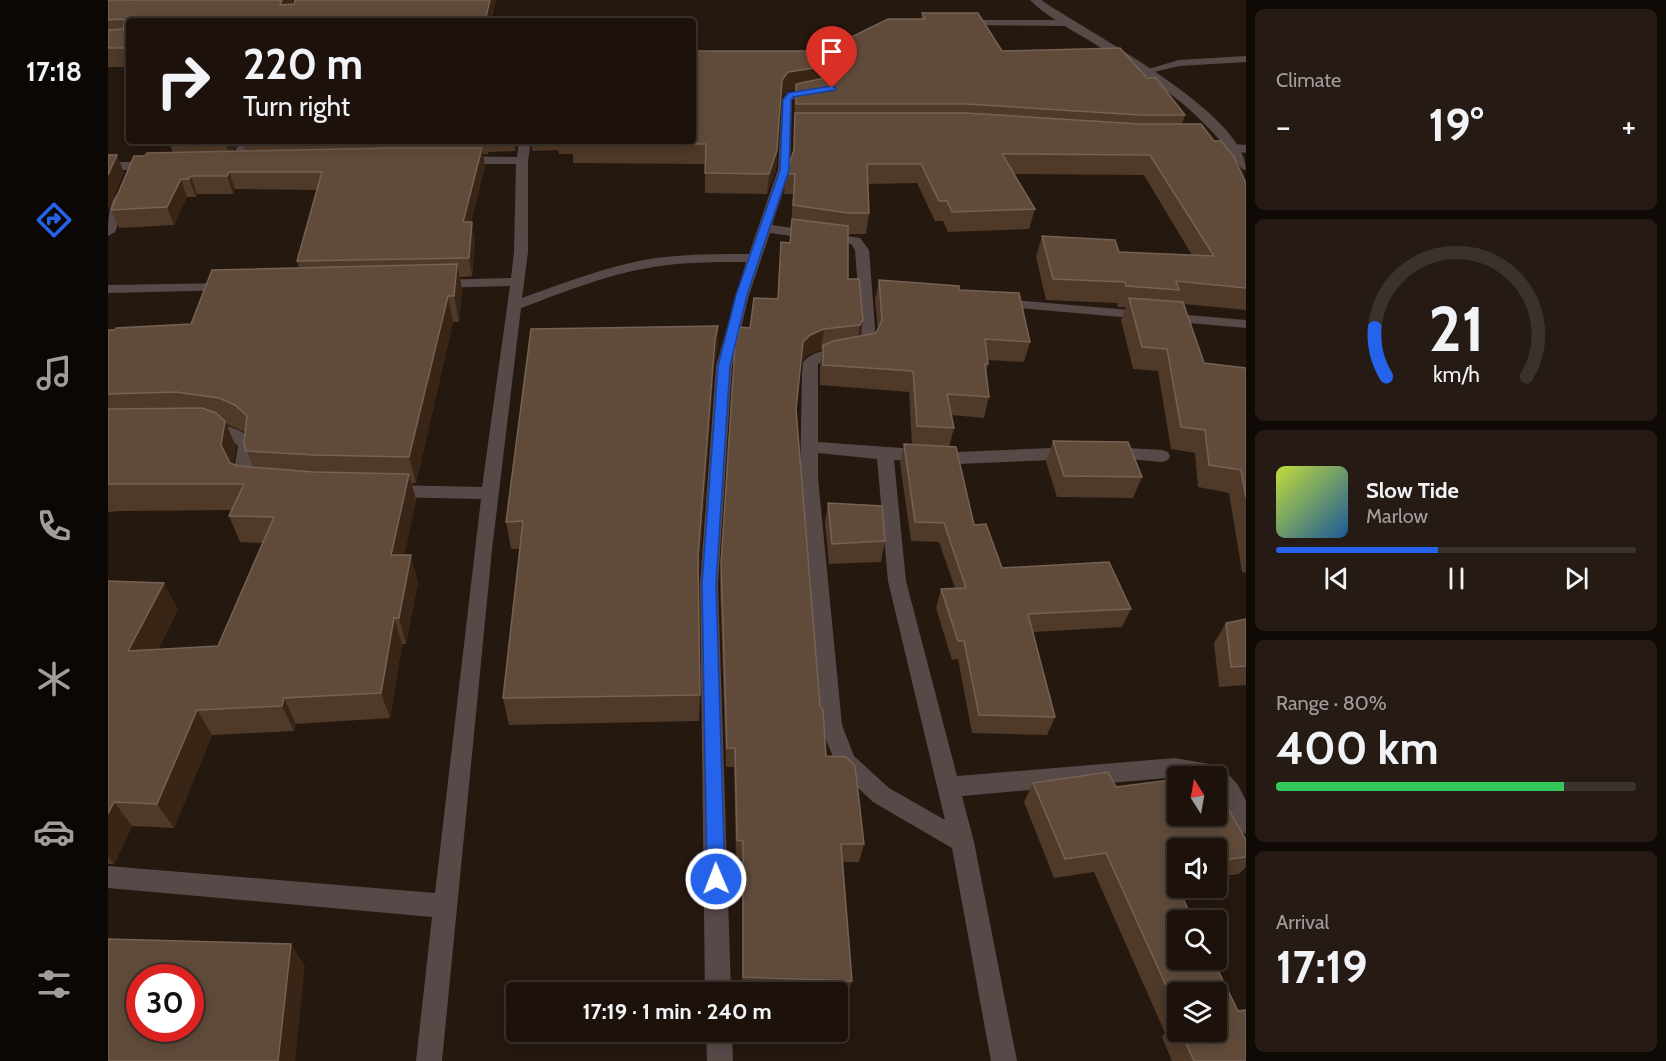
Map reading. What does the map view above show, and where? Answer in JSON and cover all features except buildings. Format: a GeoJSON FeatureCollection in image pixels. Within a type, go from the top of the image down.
{"type":"FeatureCollection","features":[{"type":"Feature","properties":{"kind":"street"},"geometry":{"type":"LineString","coordinates":[[1035,0],[1066,23],[1181,92],[1215,125],[1246,166]]}},
{"type":"Feature","properties":{"kind":"street"},"geometry":{"type":"LineString","coordinates":[[946,22],[1066,23]]}},
{"type":"Feature","properties":{"kind":"street"},"geometry":{"type":"LineString","coordinates":[[718,982],[709,584],[724,366],[732,326],[784,170],[791,127],[787,100],[791,95],[832,88],[836,82],[834,76],[815,53]]}},
{"type":"Feature","properties":{"kind":"street"},"geometry":{"type":"LineString","coordinates":[[1146,71],[1179,63],[1246,58]]}},
{"type":"Feature","properties":{"kind":"street"},"geometry":{"type":"LineString","coordinates":[[1204,138],[1225,138]]}},
{"type":"Feature","properties":{"kind":"street"},"geometry":{"type":"LineString","coordinates":[[235,164],[245,144]]}},
{"type":"Feature","properties":{"kind":"street"},"geometry":{"type":"LineString","coordinates":[[429,1061],[491,493],[518,282],[525,144]]}},
{"type":"Feature","properties":{"kind":"street"},"geometry":{"type":"LineString","coordinates":[[1233,148],[1246,149]]}},
{"type":"Feature","properties":{"kind":"street"},"geometry":{"type":"LineString","coordinates":[[443,160],[522,161]]}},
{"type":"Feature","properties":{"kind":"street"},"geometry":{"type":"LineString","coordinates":[[108,166],[169,165]]}},
{"type":"Feature","properties":{"kind":"street"},"geometry":{"type":"LineString","coordinates":[[108,232],[135,166]]}},
{"type":"Feature","properties":{"kind":"street"},"geometry":{"type":"LineString","coordinates":[[765,228],[855,241],[862,250],[871,293],[869,340],[866,350],[851,354],[821,355],[811,362],[809,478],[831,725],[846,762],[881,795],[962,842]]}},
{"type":"Feature","properties":{"kind":"street"},"geometry":{"type":"LineString","coordinates":[[514,306],[609,272],[642,264],[680,260],[755,258]]}},
{"type":"Feature","properties":{"kind":"street"},"geometry":{"type":"LineString","coordinates":[[424,284],[518,282]]}},
{"type":"Feature","properties":{"kind":"street"},"geometry":{"type":"LineString","coordinates":[[108,289],[248,286]]}},
{"type":"Feature","properties":{"kind":"street"},"geometry":{"type":"LineString","coordinates":[[984,302],[1246,324]]}},
{"type":"Feature","properties":{"kind":"street"},"geometry":{"type":"LineString","coordinates":[[190,427],[213,427],[234,433],[247,444],[243,470],[249,484],[271,487]]}},
{"type":"Feature","properties":{"kind":"street"},"geometry":{"type":"LineString","coordinates":[[809,447],[957,458],[1102,453],[1162,456]]}},
{"type":"Feature","properties":{"kind":"street"},"geometry":{"type":"LineString","coordinates":[[885,454],[897,581],[962,842],[1004,1061]]}},
{"type":"Feature","properties":{"kind":"street"},"geometry":{"type":"LineString","coordinates":[[371,491],[491,493]]}},
{"type":"Feature","properties":{"kind":"street"},"geometry":{"type":"LineString","coordinates":[[949,787],[1175,768],[1215,775],[1230,792],[1246,825]]}},
{"type":"Feature","properties":{"kind":"street"},"geometry":{"type":"LineString","coordinates":[[108,877],[445,906]]}},
{"type":"Feature","properties":{"kind":"street"},"geometry":{"type":"LineString","coordinates":[[719,1042],[720,1061]]}},
{"type":"Feature","properties":{"kind":"route"},"geometry":{"type":"LineString","coordinates":[[716,879],[709,584],[724,366],[732,326],[776,200],[784,170],[787,100],[791,95],[832,88]]}}]}
